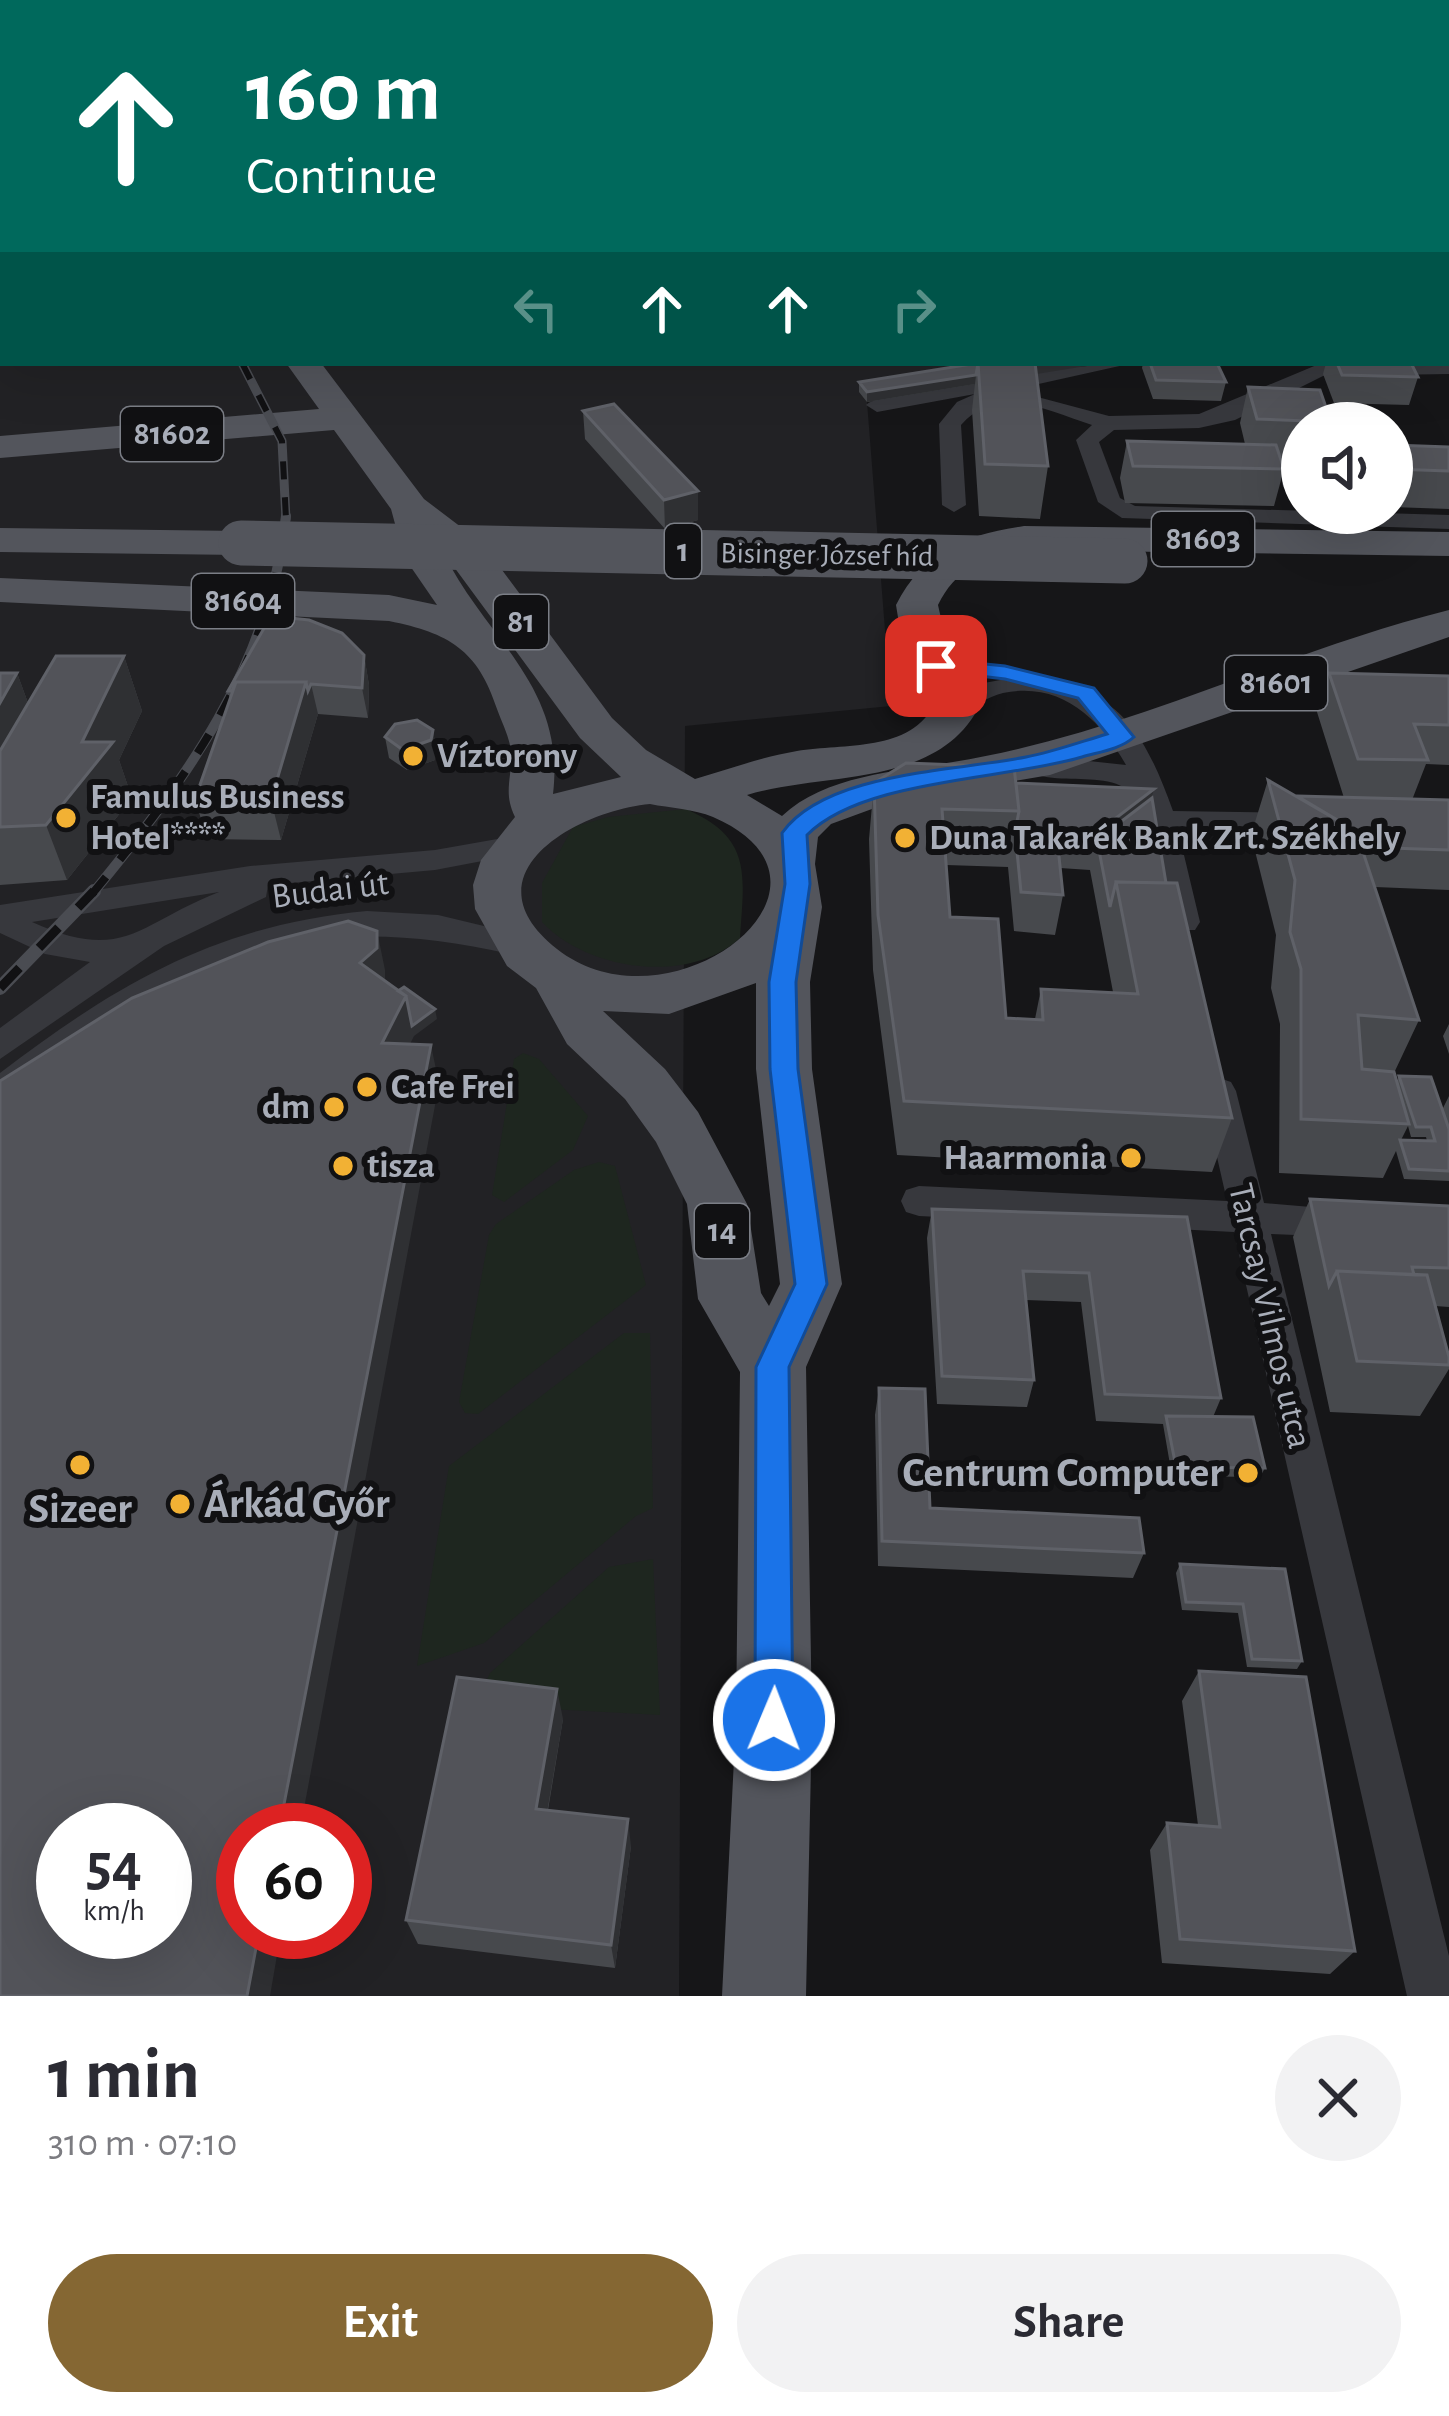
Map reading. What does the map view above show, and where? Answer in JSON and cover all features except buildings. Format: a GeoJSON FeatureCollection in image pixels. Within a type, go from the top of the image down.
{"type":"FeatureCollection","features":[{"type":"Feature","properties":{"kind":"main road","name":"81"},"geometry":{"type":"LineString","coordinates":[[305,366],[410,507],[468,552],[618,751],[689,793]]}},
{"type":"Feature","properties":{"kind":"main road","name":"81602"},"geometry":{"type":"LineString","coordinates":[[0,447],[345,418]]}},
{"type":"Feature","properties":{"kind":"main road","name":"81"},"geometry":{"type":"LineString","coordinates":[[410,507],[424,557],[510,680],[520,706],[535,752],[528,834]]}},
{"type":"Feature","properties":{"kind":"main road","name":"81603"},"geometry":{"type":"LineString","coordinates":[[947,684],[916,605],[924,587],[959,552],[988,543],[1046,538],[1449,544]]}},
{"type":"Feature","properties":{"kind":"main road","name":"Bisinger József híd"},"geometry":{"type":"LineString","coordinates":[[0,540],[1449,568]]}},
{"type":"Feature","properties":{"kind":"main road","name":"81604"},"geometry":{"type":"LineString","coordinates":[[0,590],[389,608],[429,616],[481,640]]}},
{"type":"Feature","properties":{"kind":"main road","name":"81601"},"geometry":{"type":"LineString","coordinates":[[794,884],[794,833],[814,813],[837,803],[885,788],[1033,764],[1449,623]]}},
{"type":"Feature","properties":{"kind":"main road"},"geometry":{"type":"LineString","coordinates":[[528,834],[578,802],[620,791],[689,793],[797,766],[911,747],[937,736],[953,719],[947,684]]}},
{"type":"Feature","properties":{"kind":"main road"},"geometry":{"type":"LineString","coordinates":[[536,960],[596,990],[639,995],[683,992],[724,979],[758,960],[782,935],[794,884],[781,843],[746,812],[689,793]]}},
{"type":"Feature","properties":{"kind":"main road","name":"14"},"geometry":{"type":"LineString","coordinates":[[528,834],[501,870],[497,895],[501,920],[586,1030],[645,1084],[678,1128],[717,1204],[730,1299],[772,1367]]}},
{"type":"Feature","properties":{"kind":"main road","name":"14"},"geometry":{"type":"LineString","coordinates":[[764,1996],[776,1570],[772,1367],[811,1284],[784,1069],[783,982],[794,884]]}},
{"type":"Feature","properties":{"kind":"street"},"geometry":{"type":"LineString","coordinates":[[877,405],[1102,366]]}},
{"type":"Feature","properties":{"kind":"street"},"geometry":{"type":"LineString","coordinates":[[974,400],[1009,394],[1108,423],[1199,421],[1227,415],[1318,370],[1395,366]]}},
{"type":"Feature","properties":{"kind":"street"},"geometry":{"type":"LineString","coordinates":[[954,505],[950,424],[986,388],[1017,379]]}},
{"type":"Feature","properties":{"kind":"street"},"geometry":{"type":"LineString","coordinates":[[1108,423],[1087,440],[1118,509],[1281,511]]}},
{"type":"Feature","properties":{"kind":"street"},"geometry":{"type":"LineString","coordinates":[[1413,519],[1449,522]]}},
{"type":"Feature","properties":{"kind":"street"},"geometry":{"type":"LineString","coordinates":[[947,684],[987,687],[1045,682]]}},
{"type":"Feature","properties":{"kind":"street"},"geometry":{"type":"LineString","coordinates":[[947,684],[1045,682],[1086,693],[1122,737],[1158,808],[1190,953]]}},
{"type":"Feature","properties":{"kind":"street"},"geometry":{"type":"LineString","coordinates":[[1033,764],[1120,773],[1158,808]]}},
{"type":"Feature","properties":{"kind":"street"},"geometry":{"type":"LineString","coordinates":[[1118,819],[1158,808],[1335,824]]}},
{"type":"Feature","properties":{"kind":"street","name":"Budai út"},"geometry":{"type":"LineString","coordinates":[[0,918],[86,901],[435,860],[528,834]]}},
{"type":"Feature","properties":{"kind":"street","name":"Budai út"},"geometry":{"type":"LineString","coordinates":[[0,918],[56,946],[122,954],[207,907],[302,873]]}},
{"type":"Feature","properties":{"kind":"street"},"geometry":{"type":"LineString","coordinates":[[0,1092],[91,1023],[122,988],[128,968],[122,954],[124,928],[86,901]]}},
{"type":"Feature","properties":{"kind":"street","name":"Budai út"},"geometry":{"type":"LineString","coordinates":[[91,1023],[160,980],[272,932],[391,920],[450,925],[536,960]]}},
{"type":"Feature","properties":{"kind":"street"},"geometry":{"type":"LineString","coordinates":[[53,1004],[56,946]]}},
{"type":"Feature","properties":{"kind":"street"},"geometry":{"type":"LineString","coordinates":[[0,1046],[122,954],[178,960],[214,953]]}},
{"type":"Feature","properties":{"kind":"street","name":"Tarcsay Vilmos utca"},"geometry":{"type":"LineString","coordinates":[[1214,1068],[1245,1219],[1433,1996]]}},
{"type":"Feature","properties":{"kind":"street"},"geometry":{"type":"LineString","coordinates":[[919,1201],[1381,1224]]}},
{"type":"Feature","properties":{"kind":"shaded area"},"geometry":{"type":"Polygon","coordinates":[[[0,366],[1087,366],[867,402],[891,706],[685,726],[679,1996],[0,1996],[0,366]]]}},
{"type":"Feature","properties":{"kind":"shaded area"},"geometry":{"type":"Polygon","coordinates":[[[686,809],[708,820],[734,846],[742,877],[740,938],[694,962],[639,966],[585,952],[542,922],[542,883],[573,827],[608,817],[686,809]]]}},
{"type":"Feature","properties":{"kind":"shaded area"},"geometry":{"type":"Polygon","coordinates":[[[523,1053],[539,1059],[588,1116],[573,1150],[504,1202],[492,1195],[514,1059],[523,1053]]]}},
{"type":"Feature","properties":{"kind":"shaded area"},"geometry":{"type":"Polygon","coordinates":[[[599,1162],[615,1166],[646,1285],[478,1414],[465,1413],[459,1402],[489,1235],[496,1224],[574,1170],[599,1162]]]}},
{"type":"Feature","properties":{"kind":"shaded area"},"geometry":{"type":"Polygon","coordinates":[[[624,1333],[650,1333],[653,1508],[636,1516],[484,1643],[417,1666],[449,1466],[624,1333]]]}},
{"type":"Feature","properties":{"kind":"shaded area"},"geometry":{"type":"Polygon","coordinates":[[[653,1559],[660,1715],[476,1705],[490,1673],[609,1567],[653,1559]]]}},
{"type":"Feature","properties":{"kind":"railway"},"geometry":{"type":"LineString","coordinates":[[244,366],[282,441],[286,517]]}},
{"type":"Feature","properties":{"kind":"railway"},"geometry":{"type":"LineString","coordinates":[[92,894],[160,808],[218,718],[262,622],[286,517]]}},
{"type":"Feature","properties":{"kind":"railway"},"geometry":{"type":"LineString","coordinates":[[0,988],[94,891]]}},
{"type":"Feature","properties":{"kind":"place","name":"Víztorony"},"geometry":{"type":"Point","coordinates":[413,756]}},
{"type":"Feature","properties":{"kind":"place","name":"Famulus Business Hotel****"},"geometry":{"type":"Point","coordinates":[66,818]}},
{"type":"Feature","properties":{"kind":"place","name":"Duna Takarék Bank Zrt. Székhely"},"geometry":{"type":"Point","coordinates":[905,838]}},
{"type":"Feature","properties":{"kind":"place","name":"Cafe Frei"},"geometry":{"type":"Point","coordinates":[367,1087]}},
{"type":"Feature","properties":{"kind":"place","name":"dm"},"geometry":{"type":"Point","coordinates":[334,1107]}},
{"type":"Feature","properties":{"kind":"place","name":"Haarmonia"},"geometry":{"type":"Point","coordinates":[1131,1158]}},
{"type":"Feature","properties":{"kind":"place","name":"tisza"},"geometry":{"type":"Point","coordinates":[343,1166]}},
{"type":"Feature","properties":{"kind":"place","name":"Sizeer"},"geometry":{"type":"Point","coordinates":[80,1465]}},
{"type":"Feature","properties":{"kind":"place","name":"Centrum Computer"},"geometry":{"type":"Point","coordinates":[1248,1473]}},
{"type":"Feature","properties":{"kind":"place","name":"Árkád Győr"},"geometry":{"type":"Point","coordinates":[180,1504]}},
{"type":"Feature","properties":{"kind":"route"},"geometry":{"type":"LineString","coordinates":[[774,1720],[772,1367],[811,1284],[784,1069],[783,982],[797,884],[792,861],[794,833],[814,813],[885,788],[1033,764],[1122,737],[1086,693],[1005,673],[936,666]]}}]}
